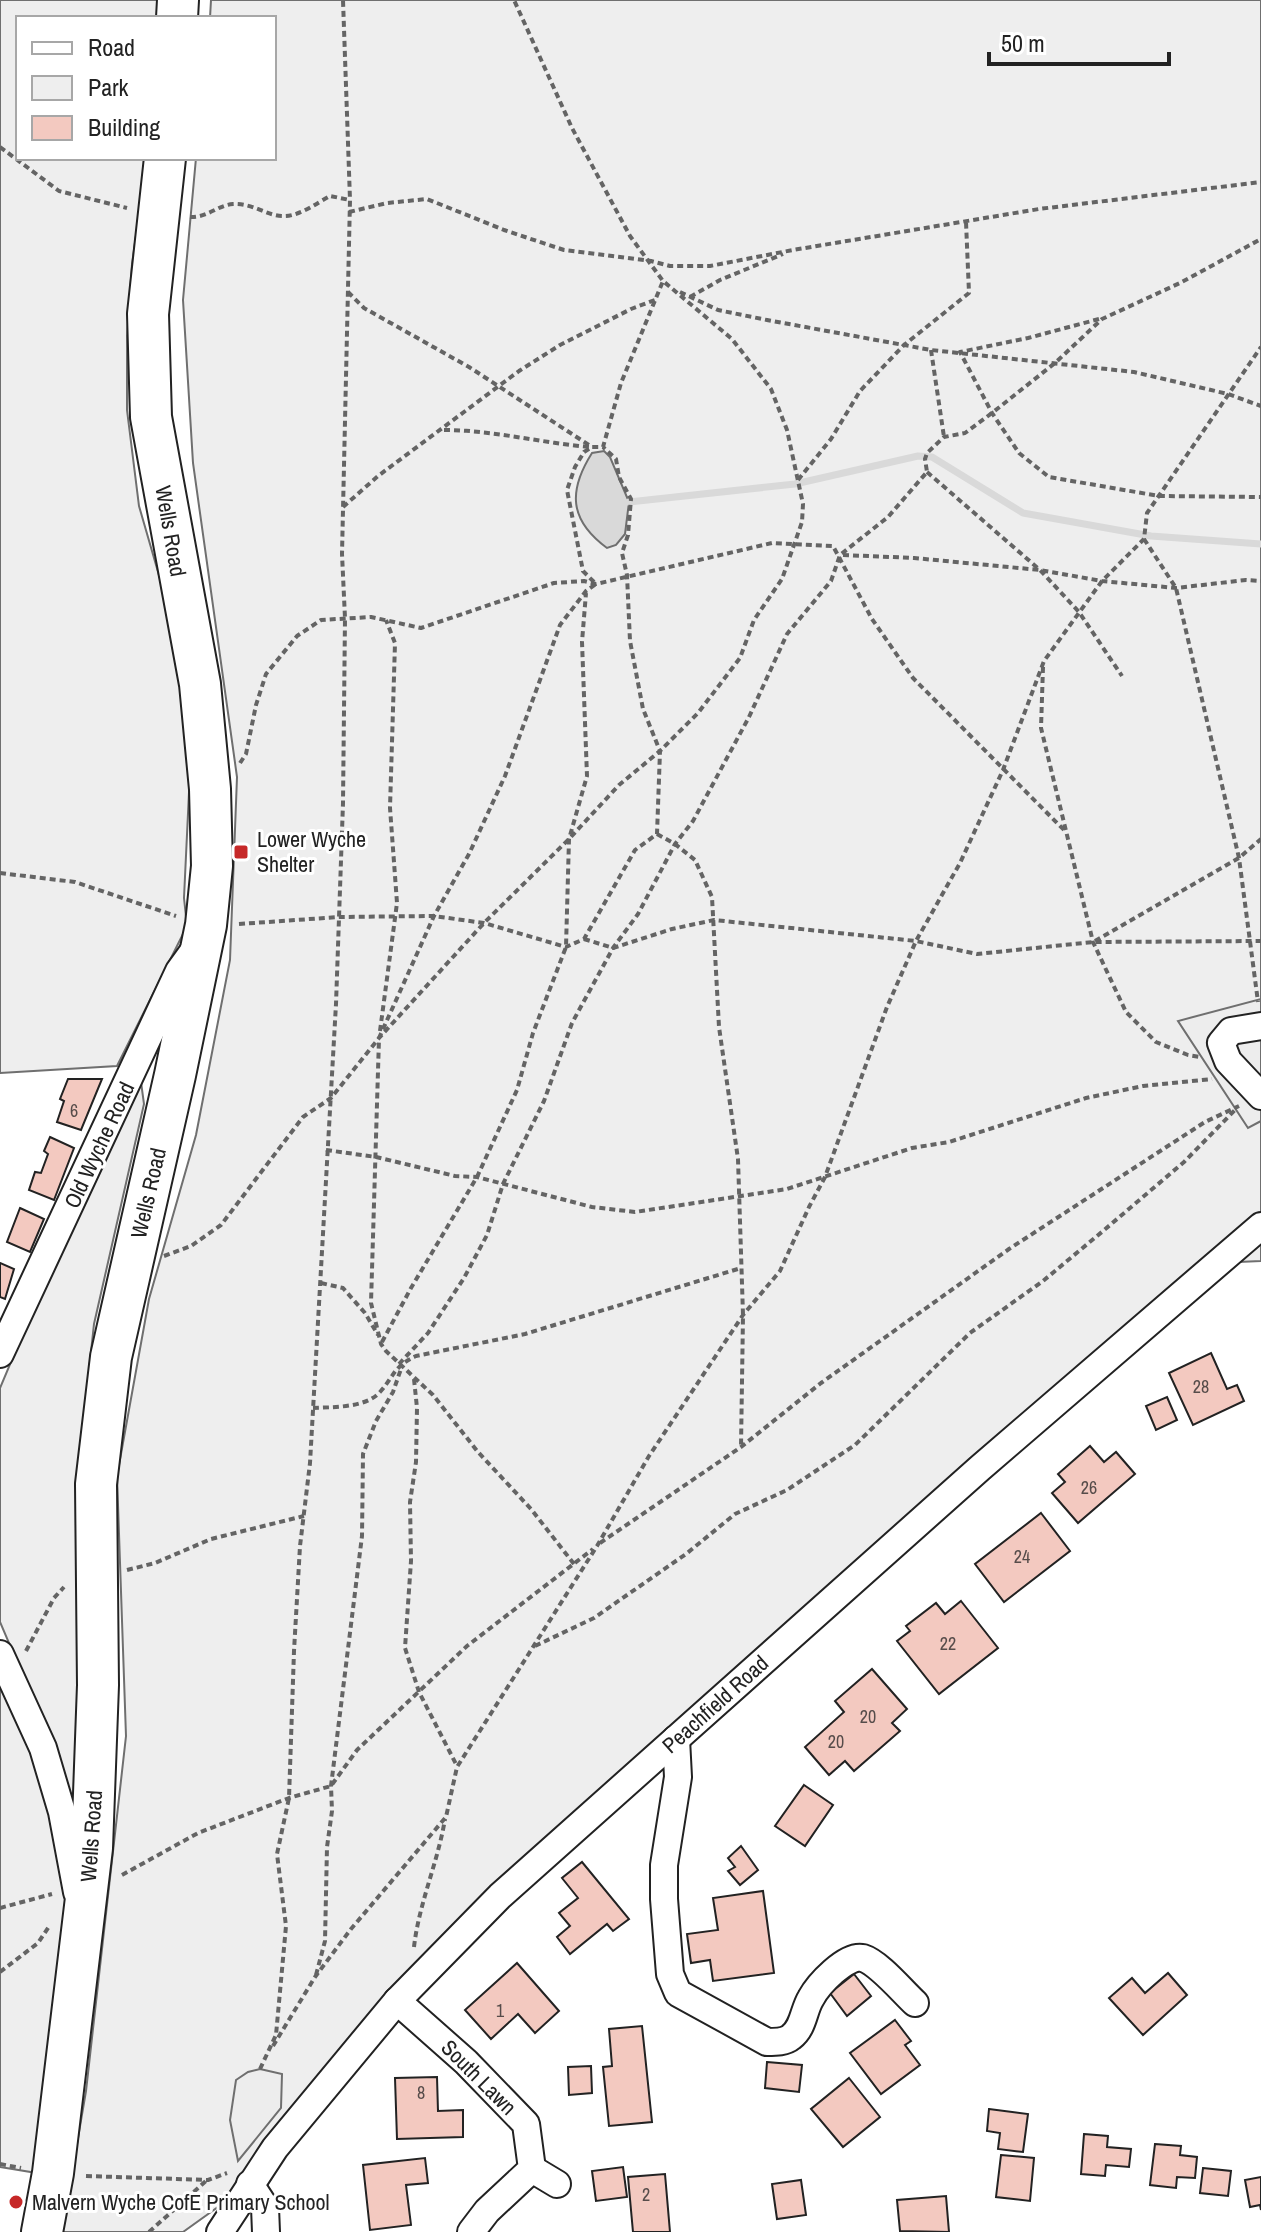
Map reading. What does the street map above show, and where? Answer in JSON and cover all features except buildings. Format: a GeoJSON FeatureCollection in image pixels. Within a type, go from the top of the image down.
{"type":"FeatureCollection","features":[{"type":"Feature","properties":{"kind":"highway","name":"Wells Road"},"geometry":{"type":"LineString","coordinates":[[42,2232],[53,2173],[82,1898],[92,1848],[98,1685],[97,1470],[111,1357],[175,1075],[204,932],[212,866],[210,789],[200,684],[151,417],[148,314],[165,160]]}},
{"type":"Feature","properties":{"kind":"street","name":"Old Wyche Road"},"geometry":{"type":"LineString","coordinates":[[0,1354],[179,971],[204,932]]}},
{"type":"Feature","properties":{"kind":"street"},"geometry":{"type":"LineString","coordinates":[[1253,1099],[1221,1043],[1231,1031],[1261,1026]]}},
{"type":"Feature","properties":{"kind":"street","name":"Peachfield Road"},"geometry":{"type":"LineString","coordinates":[[220,2232],[275,2148],[404,1993],[500,1896],[992,1458],[1261,1226]]}},
{"type":"Feature","properties":{"kind":"street"},"geometry":{"type":"LineString","coordinates":[[5,1665],[43,1748],[82,1898]]}},
{"type":"Feature","properties":{"kind":"street"},"geometry":{"type":"LineString","coordinates":[[676,1739],[677,1788],[664,1865],[664,1899],[673,1986],[678,1993],[760,2040],[782,2041],[795,2034],[812,1996],[840,1966],[851,1959],[863,1958],[873,1963],[915,2003]]}},
{"type":"Feature","properties":{"kind":"street","name":"South Lawn"},"geometry":{"type":"LineString","coordinates":[[404,1993],[526,2124],[532,2169]]}},
{"type":"Feature","properties":{"kind":"street"},"geometry":{"type":"LineString","coordinates":[[471,2232],[487,2211],[532,2169],[557,2184]]}},
{"type":"Feature","properties":{"kind":"street"},"geometry":{"type":"LineString","coordinates":[[250,2184],[265,2207],[266,2232]]}},
{"type":"Feature","properties":{"kind":"path"},"geometry":{"type":"LineString","coordinates":[[343,0],[349,212],[339,917],[321,1283],[295,1636],[289,1798],[277,1854],[286,1926],[276,2035],[260,2069],[315,1977],[351,1929],[446,1817]]}},
{"type":"Feature","properties":{"kind":"path"},"geometry":{"type":"LineString","coordinates":[[514,0],[572,128],[630,236],[663,281],[675,289],[718,310],[931,350],[1134,372],[1228,394],[1261,406]]}},
{"type":"Feature","properties":{"kind":"path"},"geometry":{"type":"LineString","coordinates":[[349,212],[387,203],[427,199],[564,250],[670,266],[710,266],[1039,209],[1261,182]]}},
{"type":"Feature","properties":{"kind":"path"},"geometry":{"type":"LineString","coordinates":[[798,480],[831,439],[860,391],[904,345],[969,293],[966,222]]}},
{"type":"Feature","properties":{"kind":"path"},"geometry":{"type":"LineString","coordinates":[[960,352],[1102,319],[1180,283],[1261,239]]}},
{"type":"Feature","properties":{"kind":"path"},"geometry":{"type":"LineString","coordinates":[[690,297],[720,280],[793,250]]}},
{"type":"Feature","properties":{"kind":"path"},"geometry":{"type":"LineString","coordinates":[[603,447],[621,383],[663,281]]}},
{"type":"Feature","properties":{"kind":"path"},"geometry":{"type":"LineString","coordinates":[[132,1263],[191,1246],[221,1225],[303,1117],[331,1098],[379,1038],[484,923],[619,785],[660,751],[698,713],[740,658],[754,620],[782,579],[802,522],[803,504],[787,430],[771,389],[732,339],[675,289]]}},
{"type":"Feature","properties":{"kind":"path"},"geometry":{"type":"LineString","coordinates":[[348,291],[364,308],[498,386],[592,447]]}},
{"type":"Feature","properties":{"kind":"path"},"geometry":{"type":"LineString","coordinates":[[343,507],[378,476],[498,386],[560,345],[655,300]]}},
{"type":"Feature","properties":{"kind":"path"},"geometry":{"type":"LineString","coordinates":[[313,1408],[349,1406],[378,1395],[428,1333],[464,1278],[487,1235],[503,1184],[544,1101],[572,1023],[613,948],[638,914],[675,844],[693,821],[749,717],[787,634],[831,581],[840,555],[888,517],[927,472],[926,456],[944,437],[965,433],[992,413],[1055,363],[1102,319]]}},
{"type":"Feature","properties":{"kind":"path"},"geometry":{"type":"LineString","coordinates":[[404,1993],[416,1928],[440,1850],[457,1767],[597,1546],[649,1456],[743,1315],[780,1271],[825,1177],[887,1007],[916,941],[960,863],[1003,770],[1044,661],[1102,581],[1144,539],[1147,513],[1261,347]]}},
{"type":"Feature","properties":{"kind":"path"},"geometry":{"type":"LineString","coordinates":[[931,350],[944,437]]}},
{"type":"Feature","properties":{"kind":"path"},"geometry":{"type":"LineString","coordinates":[[960,352],[992,413],[1019,453],[1049,477],[1159,496],[1261,497]]}},
{"type":"Feature","properties":{"kind":"path"},"geometry":{"type":"LineString","coordinates":[[442,430],[469,430],[530,441],[603,447],[616,459],[619,477],[631,499],[628,535],[622,553],[627,575],[630,641],[643,709],[660,751],[657,834]]}},
{"type":"Feature","properties":{"kind":"path"},"geometry":{"type":"LineString","coordinates":[[592,447],[584,452],[575,467],[567,490],[583,571],[596,584]]}},
{"type":"Feature","properties":{"kind":"path"},"geometry":{"type":"LineString","coordinates":[[927,472],[1040,570],[1079,612],[1122,676]]}},
{"type":"Feature","properties":{"kind":"path"},"geometry":{"type":"LineString","coordinates":[[1144,539],[1176,588],[1239,858],[1261,1026]]}},
{"type":"Feature","properties":{"kind":"path"},"geometry":{"type":"LineString","coordinates":[[379,1038],[434,916],[469,854],[505,776],[560,625],[586,591],[596,584],[772,543],[833,546],[872,619],[913,678],[1066,832]]}},
{"type":"Feature","properties":{"kind":"path"},"geometry":{"type":"LineString","coordinates":[[840,555],[914,558],[1040,570],[1102,581],[1176,588],[1261,581]]}},
{"type":"Feature","properties":{"kind":"path"},"geometry":{"type":"LineString","coordinates":[[210,789],[230,778],[246,754],[266,674],[297,636],[321,620],[371,617],[421,628],[554,583],[584,581],[596,584]]}},
{"type":"Feature","properties":{"kind":"path"},"geometry":{"type":"LineString","coordinates":[[380,1342],[477,1177],[517,1090],[533,1033],[566,947],[569,839],[587,776],[582,642],[586,591]]}},
{"type":"Feature","properties":{"kind":"path"},"geometry":{"type":"LineString","coordinates":[[380,1342],[371,1303],[379,1038],[397,903],[390,808],[395,643],[386,620]]}},
{"type":"Feature","properties":{"kind":"path"},"geometry":{"type":"LineString","coordinates":[[1044,661],[1041,728],[1093,942],[1126,1012],[1156,1042],[1234,1069]]}},
{"type":"Feature","properties":{"kind":"path"},"geometry":{"type":"LineString","coordinates":[[657,834],[695,860],[712,897],[719,1027],[738,1159],[743,1315],[741,1447]]}},
{"type":"Feature","properties":{"kind":"path"},"geometry":{"type":"LineString","coordinates":[[0,873],[75,882],[204,932],[339,917],[434,916],[484,923],[566,947],[584,939],[635,850],[657,834]]}},
{"type":"Feature","properties":{"kind":"path"},"geometry":{"type":"LineString","coordinates":[[1093,942],[1239,858],[1261,839]]}},
{"type":"Feature","properties":{"kind":"path"},"geometry":{"type":"LineString","coordinates":[[584,939],[613,948],[672,929],[714,920],[916,941],[977,954],[1093,942],[1261,941]]}},
{"type":"Feature","properties":{"kind":"path"},"geometry":{"type":"LineString","coordinates":[[326,1150],[376,1157],[455,1176],[477,1177],[592,1207],[635,1212],[787,1189],[912,1148],[949,1142],[1086,1098],[1234,1069]]}},
{"type":"Feature","properties":{"kind":"path"},"geometry":{"type":"LineString","coordinates":[[0,1972],[38,1943],[82,1898],[115,1879],[198,1833],[289,1798],[331,1786],[357,1750],[467,1646],[597,1546],[741,1447],[821,1383],[1009,1249],[1205,1122],[1253,1099]]}},
{"type":"Feature","properties":{"kind":"path"},"geometry":{"type":"LineString","coordinates":[[533,1647],[594,1618],[686,1554],[735,1514],[787,1490],[855,1445],[970,1333],[1043,1281],[1184,1162],[1253,1099]]}},
{"type":"Feature","properties":{"kind":"path"},"geometry":{"type":"LineString","coordinates":[[315,1977],[325,1941],[331,1786],[362,1536],[363,1454],[376,1421],[393,1392],[400,1365],[416,1356],[525,1334],[741,1268]]}},
{"type":"Feature","properties":{"kind":"path"},"geometry":{"type":"LineString","coordinates":[[321,1283],[343,1288],[365,1313],[386,1351],[433,1395],[574,1564]]}},
{"type":"Feature","properties":{"kind":"path"},"geometry":{"type":"LineString","coordinates":[[414,1377],[416,1462],[410,1502],[411,1561],[405,1648],[419,1692],[457,1767]]}},
{"type":"Feature","properties":{"kind":"path"},"geometry":{"type":"LineString","coordinates":[[5,1665],[29,1646],[54,1598],[77,1574],[143,1567],[211,1539],[304,1516]]}},
{"type":"Feature","properties":{"kind":"path"},"geometry":{"type":"LineString","coordinates":[[0,1908],[82,1898]]}},
{"type":"Feature","properties":{"kind":"path"},"geometry":{"type":"LineString","coordinates":[[53,2173],[208,2180],[149,2232]]}},
{"type":"Feature","properties":{"kind":"green space"},"geometry":{"type":"Polygon","coordinates":[[[0,0],[164,0],[162,16],[16,16],[16,160],[147,160],[132,264],[127,336],[127,410],[139,506],[182,655],[191,750],[184,898],[187,926],[117,1066],[0,1073],[0,0]]]}},
{"type":"Feature","properties":{"kind":"green space"},"geometry":{"type":"Polygon","coordinates":[[[211,0],[1261,0],[1261,1261],[1216,1263],[500,1896],[250,2184],[183,2232],[62,2232],[86,2091],[126,1736],[117,1476],[149,1299],[196,1135],[230,960],[237,777],[193,463],[183,300],[196,160],[276,160],[276,16],[210,16],[211,0]]]}},
{"type":"Feature","properties":{"kind":"green space"},"geometry":{"type":"Polygon","coordinates":[[[138,1060],[144,1104],[94,1324],[76,1492],[80,1857],[55,1751],[0,1622],[0,1388],[138,1060]]]}},
{"type":"Feature","properties":{"kind":"green space"},"geometry":{"type":"Polygon","coordinates":[[[0,1672],[35,1751],[73,1914],[37,2173],[0,2167],[0,1672]]]}},
{"type":"Feature","properties":{"kind":"shaded area"},"geometry":{"type":"Polygon","coordinates":[[[604,451],[610,457],[629,502],[625,534],[616,545],[607,548],[585,527],[576,504],[576,492],[584,467],[592,453],[604,451]]]}},
{"type":"Feature","properties":{"kind":"shaded area"},"geometry":{"type":"Polygon","coordinates":[[[1261,999],[1261,1121],[1248,1128],[1178,1021],[1261,999]]]}},
{"type":"Feature","properties":{"kind":"shaded area"},"geometry":{"type":"Polygon","coordinates":[[[260,2069],[282,2074],[281,2108],[238,2161],[230,2120],[236,2080],[260,2069]]]}},
{"type":"Feature","properties":{"kind":"waterway"},"geometry":{"type":"LineString","coordinates":[[629,502],[795,484],[918,456],[932,457],[1023,513],[1151,536],[1261,544]]}},
{"type":"Feature","properties":{"kind":"place","name":"Lower Wyche Shelter"},"geometry":{"type":"Point","coordinates":[241,852]}},
{"type":"Feature","properties":{"kind":"place","name":"Malvern Wyche CofE Primary School"},"geometry":{"type":"Point","coordinates":[16,2202]}}]}
